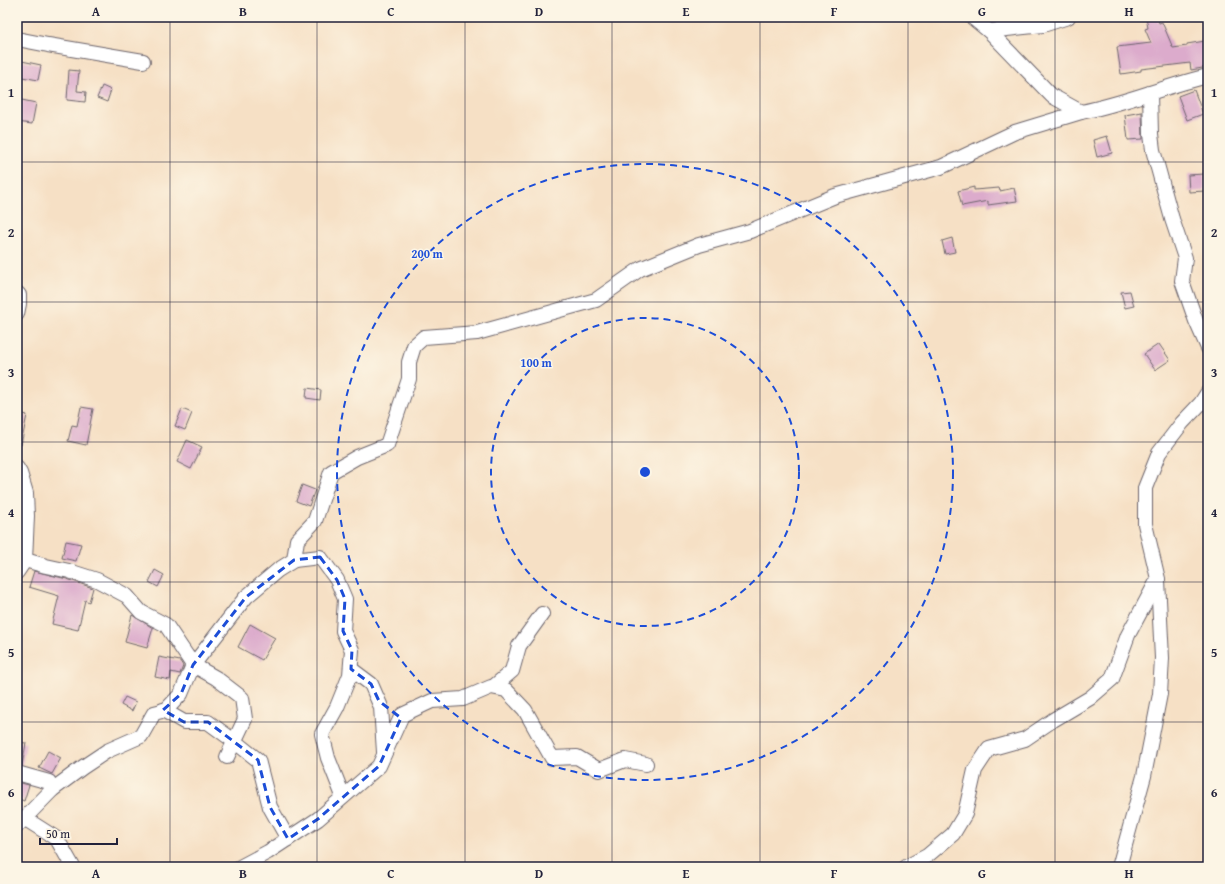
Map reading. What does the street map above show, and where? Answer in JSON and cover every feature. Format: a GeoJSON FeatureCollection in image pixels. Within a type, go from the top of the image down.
{"type":"FeatureCollection","features":[{"type":"Feature","properties":{"kind":"street"},"geometry":{"type":"LineString","coordinates":[[972,17],[989,31],[1052,96],[1081,112]]}},
{"type":"Feature","properties":{"kind":"street"},"geometry":{"type":"LineString","coordinates":[[989,31],[1043,25],[1068,17]]}},
{"type":"Feature","properties":{"kind":"street"},"geometry":{"type":"LineString","coordinates":[[17,39],[142,61]]}},
{"type":"Feature","properties":{"kind":"street"},"geometry":{"type":"LineString","coordinates":[[294,560],[297,540],[315,522],[331,472],[357,457],[387,445],[409,379],[409,362],[414,346],[424,337],[445,334],[477,333],[596,300],[640,269],[699,244],[750,231],[835,196],[941,167],[1015,132],[1081,112],[1098,109],[1186,81],[1208,76]]}},
{"type":"Feature","properties":{"kind":"street"},"geometry":{"type":"LineString","coordinates":[[1150,93],[1151,134],[1154,150],[1172,219],[1185,258],[1182,281],[1208,348]]}},
{"type":"Feature","properties":{"kind":"street"},"geometry":{"type":"LineString","coordinates":[[17,293],[19,295],[20,304],[17,314]]}},
{"type":"Feature","properties":{"kind":"street"},"geometry":{"type":"LineString","coordinates":[[1119,867],[1144,776],[1160,694],[1162,658],[1158,579],[1145,524],[1145,488],[1159,453],[1182,423],[1201,403],[1208,392]]}},
{"type":"Feature","properties":{"kind":"street"},"geometry":{"type":"LineString","coordinates":[[17,468],[26,493],[27,516],[25,560],[17,572]]}},
{"type":"Feature","properties":{"kind":"street"},"geometry":{"type":"LineString","coordinates":[[73,867],[57,839],[21,822],[52,790],[106,751],[141,736],[154,713],[166,710],[181,694],[193,665],[246,597],[278,570],[294,560],[320,558],[337,580],[345,599],[343,631],[352,650],[350,675],[337,707],[322,734],[328,758],[343,796]]}},
{"type":"Feature","properties":{"kind":"street"},"geometry":{"type":"LineString","coordinates":[[25,560],[97,580],[127,596],[141,612],[166,625],[193,665],[216,678],[242,698],[245,718],[227,757]]}},
{"type":"Feature","properties":{"kind":"street"},"geometry":{"type":"LineString","coordinates":[[906,867],[927,856],[953,834],[965,814],[976,770],[989,749],[1025,739],[1090,698],[1112,679],[1128,635],[1158,579]]}},
{"type":"Feature","properties":{"kind":"street"},"geometry":{"type":"LineString","coordinates":[[240,867],[268,852],[318,819],[379,766],[402,715],[432,701],[463,699],[493,687],[512,671],[519,646],[542,614]]}},
{"type":"Feature","properties":{"kind":"street"},"geometry":{"type":"LineString","coordinates":[[351,669],[371,684],[379,701],[381,707],[384,754]]}},
{"type":"Feature","properties":{"kind":"street"},"geometry":{"type":"LineString","coordinates":[[493,687],[506,690],[525,710],[552,758],[577,757],[599,770],[625,760],[646,764]]}},
{"type":"Feature","properties":{"kind":"street"},"geometry":{"type":"LineString","coordinates":[[379,701],[401,718]]}},
{"type":"Feature","properties":{"kind":"street"},"geometry":{"type":"LineString","coordinates":[[163,710],[184,722],[208,722],[258,760],[270,807],[288,839]]}},
{"type":"Feature","properties":{"kind":"street"},"geometry":{"type":"LineString","coordinates":[[17,773],[48,782],[52,790]]}},
{"type":"Feature","properties":{"kind":"highlighted area"},"geometry":{"type":"Polygon","coordinates":[[[320,557],[337,580],[345,599],[343,631],[352,650],[351,669],[371,684],[379,701],[401,718],[379,766],[318,819],[288,839],[270,807],[258,760],[208,722],[184,722],[163,710],[181,694],[193,665],[246,597],[294,560],[320,557]]]}},
{"type":"Feature","properties":{"kind":"building"},"geometry":{"type":"Polygon","coordinates":[[[1146,17],[1157,17],[1159,23],[1162,22],[1173,48],[1205,41],[1208,67],[1191,70],[1190,63],[1141,69],[1141,71],[1121,74],[1117,47],[1151,43],[1145,29],[1148,28],[1146,17]]]}},
{"type":"Feature","properties":{"kind":"building"},"geometry":{"type":"Polygon","coordinates":[[[17,60],[41,65],[38,80],[17,76],[17,60]]]}},
{"type":"Feature","properties":{"kind":"building"},"geometry":{"type":"Polygon","coordinates":[[[69,70],[79,71],[77,91],[86,92],[85,102],[67,100],[69,70]]]}},
{"type":"Feature","properties":{"kind":"building"},"geometry":{"type":"Polygon","coordinates":[[[102,86],[111,90],[107,102],[97,98],[102,86]]]}},
{"type":"Feature","properties":{"kind":"building"},"geometry":{"type":"Polygon","coordinates":[[[1194,90],[1203,114],[1187,120],[1178,96],[1194,90]]]}},
{"type":"Feature","properties":{"kind":"building"},"geometry":{"type":"Polygon","coordinates":[[[17,99],[36,103],[32,124],[17,122],[17,99]]]}},
{"type":"Feature","properties":{"kind":"building"},"geometry":{"type":"Polygon","coordinates":[[[1142,112],[1143,139],[1128,140],[1125,115],[1142,112]]]}},
{"type":"Feature","properties":{"kind":"building"},"geometry":{"type":"Polygon","coordinates":[[[1107,136],[1112,153],[1097,157],[1093,140],[1107,136]]]}},
{"type":"Feature","properties":{"kind":"building"},"geometry":{"type":"Polygon","coordinates":[[[1204,174],[1205,191],[1189,192],[1188,175],[1204,174]]]}},
{"type":"Feature","properties":{"kind":"building"},"geometry":{"type":"Polygon","coordinates":[[[974,187],[974,190],[999,188],[1000,191],[1014,188],[1017,201],[988,205],[988,201],[962,206],[958,191],[974,187]]]}},
{"type":"Feature","properties":{"kind":"building"},"geometry":{"type":"Polygon","coordinates":[[[952,238],[955,252],[945,254],[942,241],[952,238]]]}},
{"type":"Feature","properties":{"kind":"building"},"geometry":{"type":"Polygon","coordinates":[[[1130,291],[1134,306],[1125,308],[1121,292],[1130,291]]]}},
{"type":"Feature","properties":{"kind":"building"},"geometry":{"type":"Polygon","coordinates":[[[1159,344],[1170,360],[1155,370],[1144,354],[1159,344]]]}},
{"type":"Feature","properties":{"kind":"building"},"geometry":{"type":"Polygon","coordinates":[[[307,388],[321,390],[320,400],[306,398],[307,388]]]}},
{"type":"Feature","properties":{"kind":"building"},"geometry":{"type":"Polygon","coordinates":[[[81,407],[93,409],[86,445],[68,441],[72,425],[77,426],[81,407]]]}},
{"type":"Feature","properties":{"kind":"building"},"geometry":{"type":"Polygon","coordinates":[[[182,409],[192,413],[185,430],[175,426],[182,409]]]}},
{"type":"Feature","properties":{"kind":"building"},"geometry":{"type":"Polygon","coordinates":[[[17,412],[27,415],[21,445],[17,445],[17,412]]]}},
{"type":"Feature","properties":{"kind":"building"},"geometry":{"type":"Polygon","coordinates":[[[187,440],[202,447],[191,469],[177,462],[187,440]]]}},
{"type":"Feature","properties":{"kind":"building"},"geometry":{"type":"Polygon","coordinates":[[[302,485],[315,490],[309,506],[296,501],[302,485]]]}},
{"type":"Feature","properties":{"kind":"building"},"geometry":{"type":"Polygon","coordinates":[[[66,541],[81,544],[76,561],[62,558],[66,541]]]}},
{"type":"Feature","properties":{"kind":"building"},"geometry":{"type":"Polygon","coordinates":[[[155,570],[164,575],[158,587],[149,582],[155,570]]]}},
{"type":"Feature","properties":{"kind":"building"},"geometry":{"type":"Polygon","coordinates":[[[34,571],[67,579],[93,588],[89,602],[85,600],[78,630],[52,624],[59,596],[29,587],[34,571]]]}},
{"type":"Feature","properties":{"kind":"building"},"geometry":{"type":"Polygon","coordinates":[[[132,615],[153,628],[147,648],[125,642],[132,615]]]}},
{"type":"Feature","properties":{"kind":"building"},"geometry":{"type":"Polygon","coordinates":[[[250,624],[275,638],[262,660],[238,647],[250,624]]]}},
{"type":"Feature","properties":{"kind":"building"},"geometry":{"type":"Polygon","coordinates":[[[159,657],[180,661],[183,666],[180,674],[171,672],[170,680],[155,677],[159,657]]]}},
{"type":"Feature","properties":{"kind":"building"},"geometry":{"type":"Polygon","coordinates":[[[125,697],[136,702],[132,711],[121,705],[125,697]]]}},
{"type":"Feature","properties":{"kind":"building"},"geometry":{"type":"Polygon","coordinates":[[[17,742],[26,743],[22,766],[17,765],[17,742]]]}},
{"type":"Feature","properties":{"kind":"building"},"geometry":{"type":"Polygon","coordinates":[[[48,751],[61,758],[52,774],[39,768],[48,751]]]}},
{"type":"Feature","properties":{"kind":"building"},"geometry":{"type":"Polygon","coordinates":[[[17,782],[29,785],[24,801],[17,798],[17,782]]]}}]}
